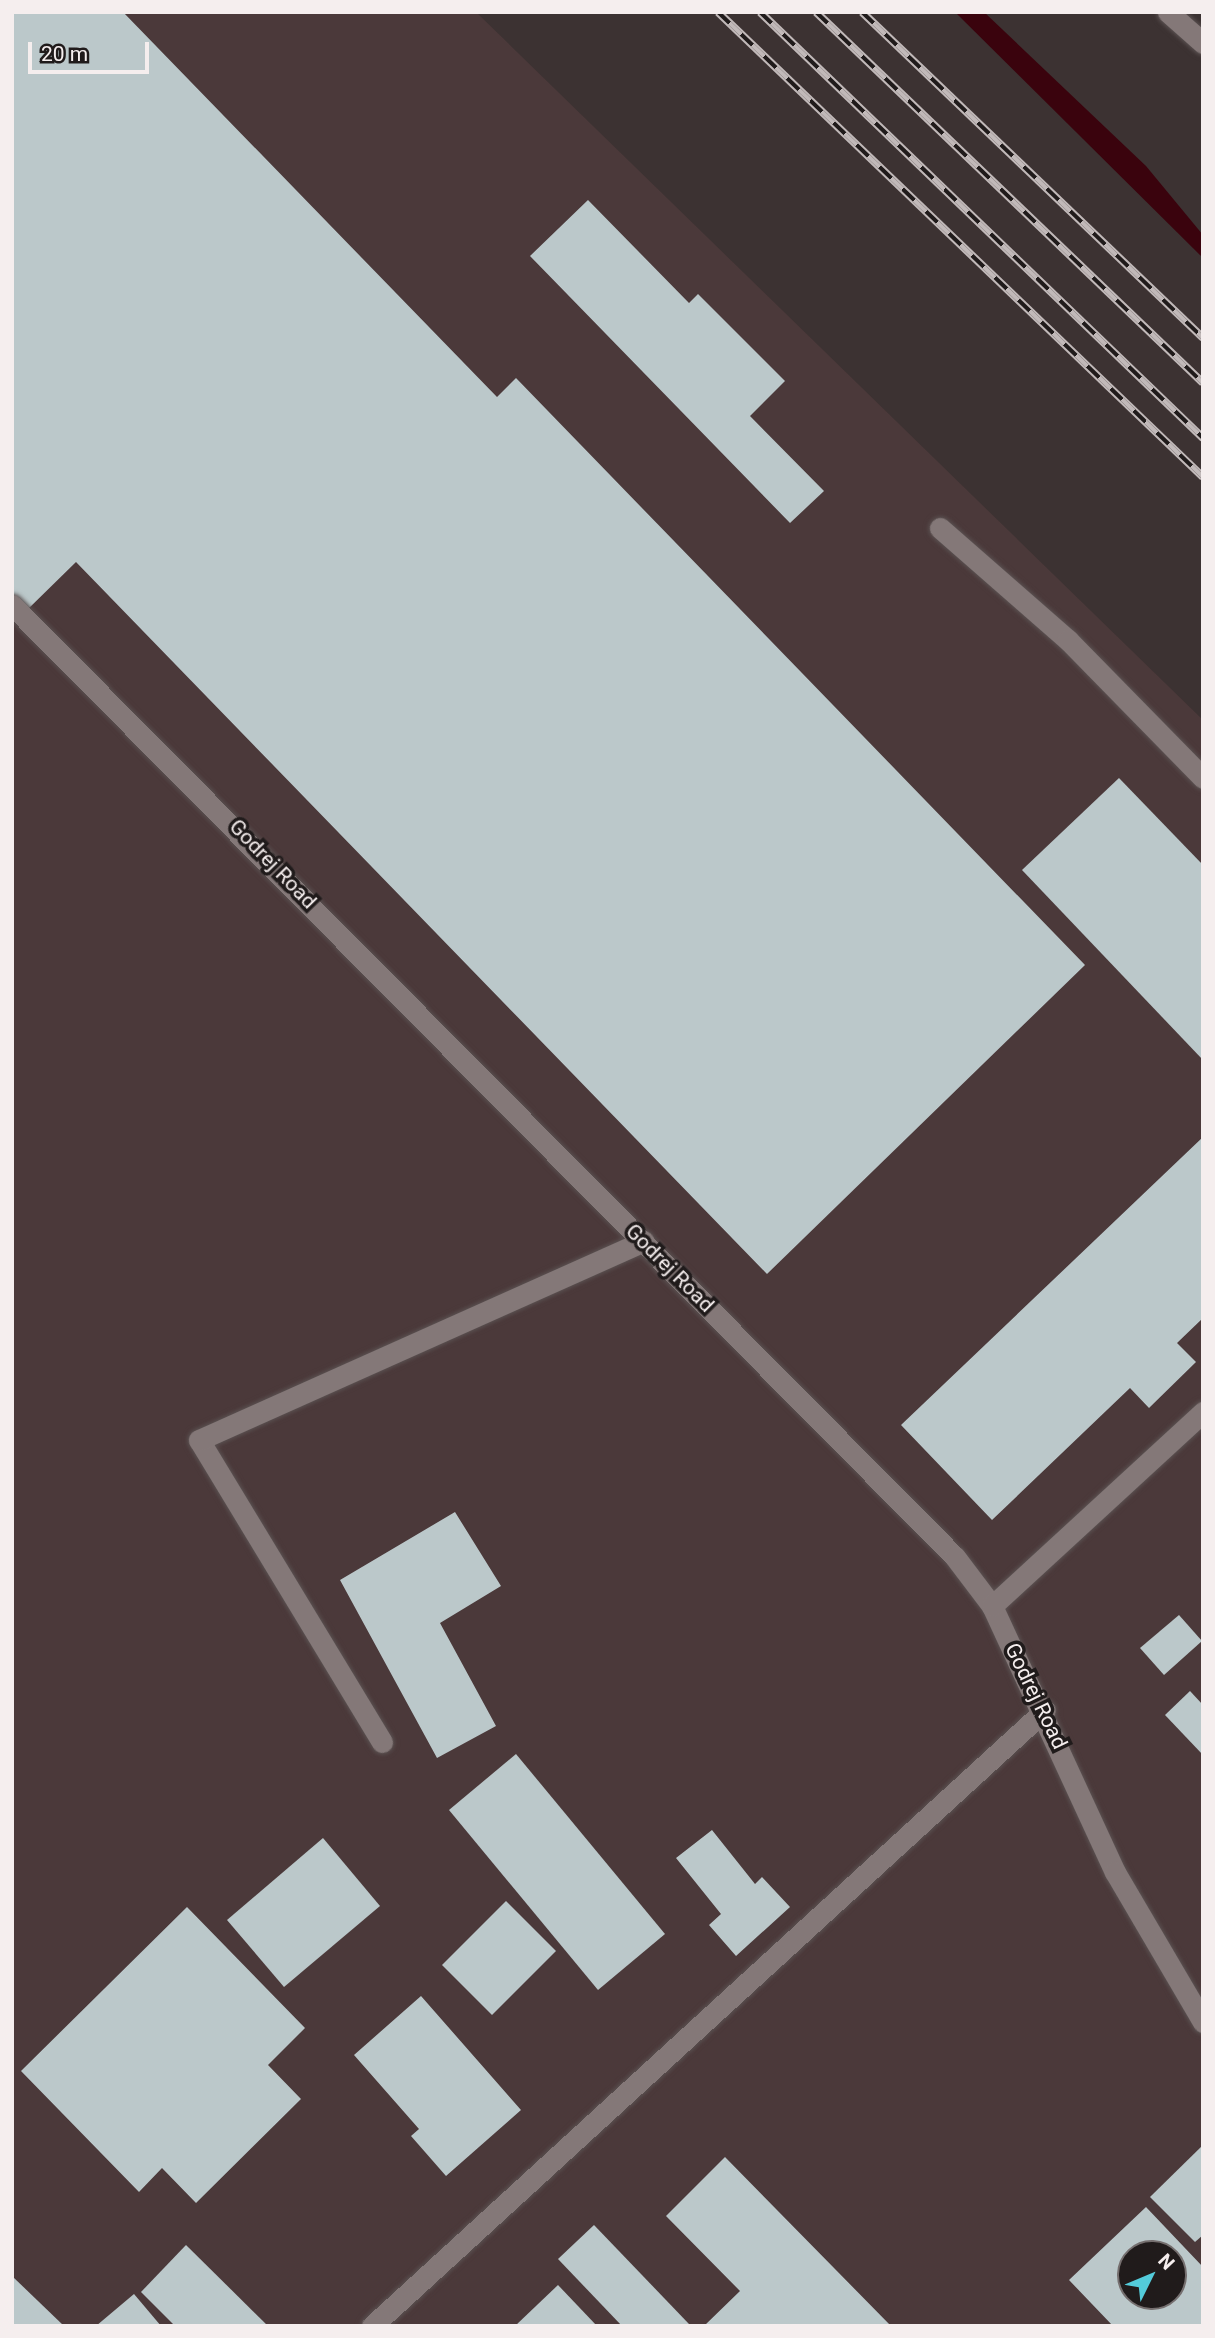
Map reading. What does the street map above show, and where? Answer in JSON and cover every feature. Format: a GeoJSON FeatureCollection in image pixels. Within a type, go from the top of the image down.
{"type":"FeatureCollection","features":[{"type":"Feature","properties":{"kind":"street"},"geometry":{"type":"LineString","coordinates":[[1170,13],[1203,43]]}},
{"type":"Feature","properties":{"kind":"street"},"geometry":{"type":"LineString","coordinates":[[940,528],[1068,640],[1203,778]]}},
{"type":"Feature","properties":{"kind":"street","name":"Godrej Road"},"geometry":{"type":"LineString","coordinates":[[12,605],[955,1557],[992,1606],[1045,1710],[1115,1872],[1203,2022]]}},
{"type":"Feature","properties":{"kind":"street"},"geometry":{"type":"LineString","coordinates":[[382,1742],[199,1440],[643,1241]]}},
{"type":"Feature","properties":{"kind":"street"},"geometry":{"type":"LineString","coordinates":[[992,1606],[1203,1412]]}},
{"type":"Feature","properties":{"kind":"street"},"geometry":{"type":"LineString","coordinates":[[372,2326],[1045,1710]]}},
{"type":"Feature","properties":{"kind":"shaded area"},"geometry":{"type":"Polygon","coordinates":[[[12,12],[476,12],[1203,720],[1203,2326],[12,2326],[12,12]]]}},
{"type":"Feature","properties":{"kind":"shaded area"},"geometry":{"type":"Polygon","coordinates":[[[955,12],[984,12],[1146,166],[1203,235],[1203,258],[955,12]]]}},
{"type":"Feature","properties":{"kind":"building"},"geometry":{"type":"Polygon","coordinates":[[[12,12],[123,12],[497,397],[516,378],[1085,965],[767,1274],[76,562],[26,611],[12,597],[12,12]]]}},
{"type":"Feature","properties":{"kind":"building"},"geometry":{"type":"Polygon","coordinates":[[[588,200],[689,303],[698,294],[785,381],[750,416],[824,491],[790,523],[530,256],[588,200]]]}},
{"type":"Feature","properties":{"kind":"building"},"geometry":{"type":"Polygon","coordinates":[[[1119,778],[1203,865],[1203,1060],[1022,870],[1119,778]]]}},
{"type":"Feature","properties":{"kind":"building"},"geometry":{"type":"Polygon","coordinates":[[[1203,1137],[1203,1318],[1177,1343],[1196,1362],[1149,1408],[1130,1388],[992,1520],[901,1425],[1203,1137]]]}},
{"type":"Feature","properties":{"kind":"building"},"geometry":{"type":"Polygon","coordinates":[[[455,1512],[501,1586],[440,1623],[496,1726],[437,1758],[340,1580],[455,1512]]]}},
{"type":"Feature","properties":{"kind":"building"},"geometry":{"type":"Polygon","coordinates":[[[1179,1615],[1202,1641],[1164,1675],[1140,1648],[1179,1615]]]}},
{"type":"Feature","properties":{"kind":"building"},"geometry":{"type":"Polygon","coordinates":[[[1190,1691],[1203,1705],[1203,1755],[1165,1715],[1190,1691]]]}},
{"type":"Feature","properties":{"kind":"building"},"geometry":{"type":"Polygon","coordinates":[[[516,1754],[665,1934],[598,1990],[449,1810],[516,1754]]]}},
{"type":"Feature","properties":{"kind":"building"},"geometry":{"type":"Polygon","coordinates":[[[712,1830],[755,1884],[762,1877],[790,1907],[736,1956],[709,1925],[721,1914],[676,1858],[712,1830]]]}},
{"type":"Feature","properties":{"kind":"building"},"geometry":{"type":"Polygon","coordinates":[[[323,1838],[380,1906],[284,1987],[227,1920],[323,1838]]]}},
{"type":"Feature","properties":{"kind":"building"},"geometry":{"type":"Polygon","coordinates":[[[506,1901],[556,1951],[492,2015],[442,1965],[506,1901]]]}},
{"type":"Feature","properties":{"kind":"building"},"geometry":{"type":"Polygon","coordinates":[[[187,1907],[305,2028],[268,2065],[301,2099],[196,2203],[162,2168],[139,2192],[21,2071],[187,1907]]]}},
{"type":"Feature","properties":{"kind":"building"},"geometry":{"type":"Polygon","coordinates":[[[421,1996],[521,2110],[446,2176],[411,2136],[419,2129],[354,2055],[421,1996]]]}},
{"type":"Feature","properties":{"kind":"building"},"geometry":{"type":"Polygon","coordinates":[[[1203,2145],[1203,2235],[1195,2242],[1150,2197],[1203,2145]]]}},
{"type":"Feature","properties":{"kind":"building"},"geometry":{"type":"Polygon","coordinates":[[[725,2157],[891,2326],[704,2326],[740,2291],[666,2216],[725,2157]]]}},
{"type":"Feature","properties":{"kind":"building"},"geometry":{"type":"Polygon","coordinates":[[[1146,2207],[1177,2240],[1117,2240],[1117,2310],[1187,2310],[1187,2250],[1203,2267],[1203,2326],[1113,2326],[1069,2280],[1146,2207]]]}},
{"type":"Feature","properties":{"kind":"building"},"geometry":{"type":"Polygon","coordinates":[[[594,2225],[689,2324],[687,2326],[622,2326],[558,2259],[594,2225]]]}},
{"type":"Feature","properties":{"kind":"building"},"geometry":{"type":"Polygon","coordinates":[[[186,2245],[268,2326],[175,2326],[141,2292],[186,2245]]]}},
{"type":"Feature","properties":{"kind":"building"},"geometry":{"type":"Polygon","coordinates":[[[12,2276],[64,2326],[12,2326],[12,2276]]]}},
{"type":"Feature","properties":{"kind":"building"},"geometry":{"type":"Polygon","coordinates":[[[558,2285],[597,2326],[515,2326],[558,2285]]]}},
{"type":"Feature","properties":{"kind":"building"},"geometry":{"type":"Polygon","coordinates":[[[134,2294],[161,2326],[96,2326],[134,2294]]]}},
{"type":"Feature","properties":{"kind":"railway"},"geometry":{"type":"LineString","coordinates":[[718,12],[1203,477]]}},
{"type":"Feature","properties":{"kind":"railway"},"geometry":{"type":"LineString","coordinates":[[760,12],[1203,438]]}},
{"type":"Feature","properties":{"kind":"railway"},"geometry":{"type":"LineString","coordinates":[[816,12],[1203,383]]}},
{"type":"Feature","properties":{"kind":"railway"},"geometry":{"type":"LineString","coordinates":[[862,12],[1203,338]]}}]}
